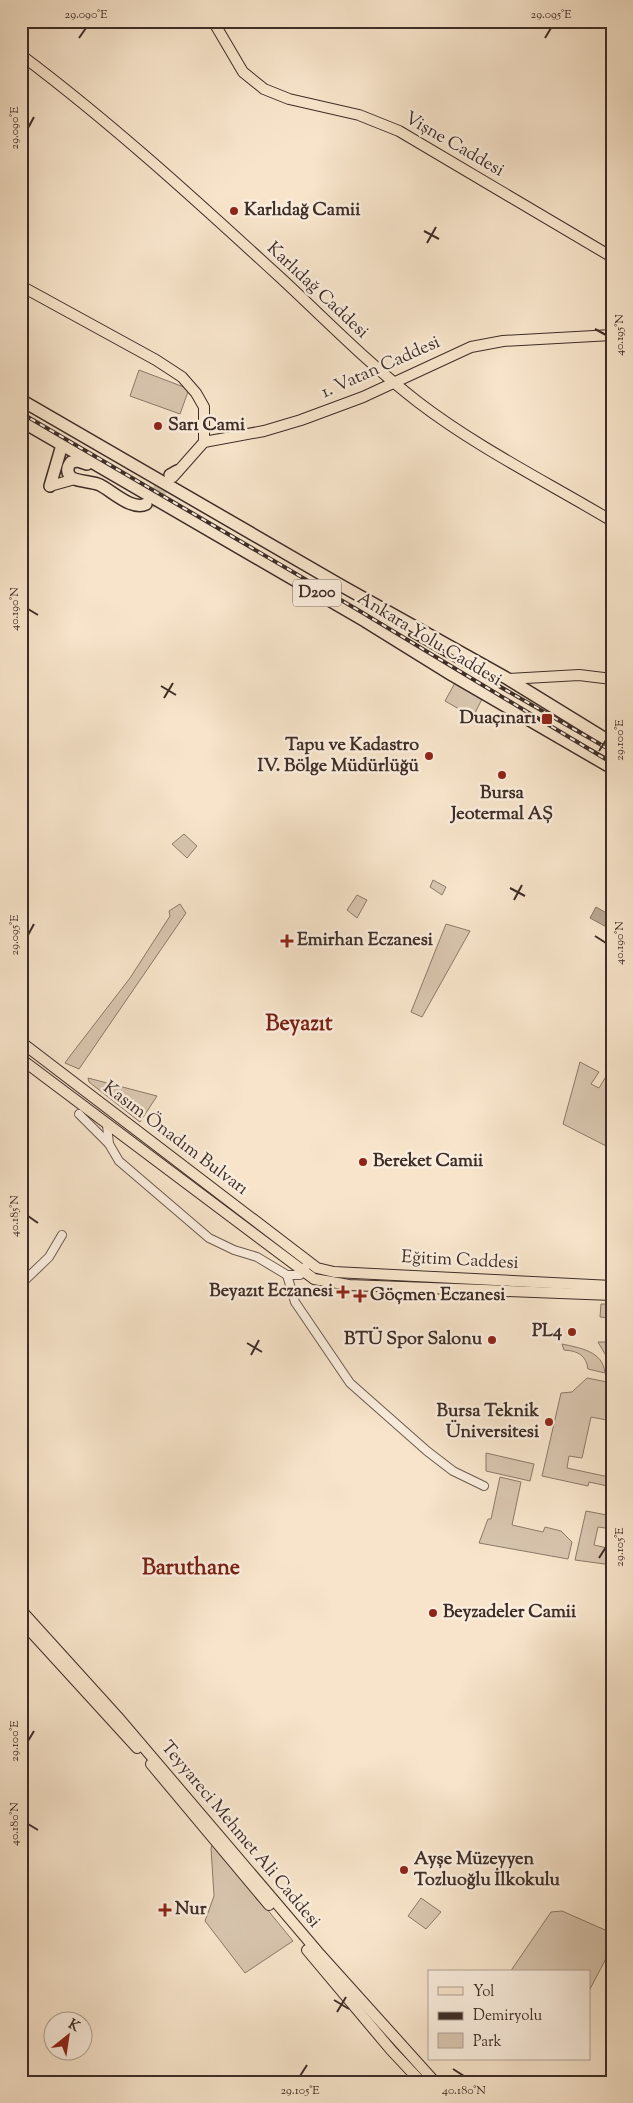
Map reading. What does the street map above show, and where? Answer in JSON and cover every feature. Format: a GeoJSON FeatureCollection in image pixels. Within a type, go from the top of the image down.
{"type":"FeatureCollection","features":[{"type":"Feature","properties":{"kind":"highway","name":"Ankara Yolu Caddesi"},"geometry":{"type":"LineString","coordinates":[[21,400],[508,680],[612,743]]}},
{"type":"Feature","properties":{"kind":"highway","name":"Ankara Yolu Caddesi"},"geometry":{"type":"LineString","coordinates":[[21,421],[62,448],[366,621],[452,675],[612,768]]}},
{"type":"Feature","properties":{"kind":"highway"},"geometry":{"type":"LineString","coordinates":[[62,448],[63,471],[72,480],[95,483],[134,504],[148,505]]}},
{"type":"Feature","properties":{"kind":"highway"},"geometry":{"type":"LineString","coordinates":[[50,486],[62,448]]}},
{"type":"Feature","properties":{"kind":"highway"},"geometry":{"type":"LineString","coordinates":[[72,480],[68,471],[69,464],[73,460],[100,468]]}},
{"type":"Feature","properties":{"kind":"main road","name":"Vişne Caddesi"},"geometry":{"type":"LineString","coordinates":[[213,21],[243,72],[264,89],[289,99],[360,115],[399,131],[612,257]]}},
{"type":"Feature","properties":{"kind":"main road","name":"Karlıdağ Caddesi"},"geometry":{"type":"LineString","coordinates":[[21,56],[60,85],[152,164],[392,382],[428,409],[487,448],[612,521]]}},
{"type":"Feature","properties":{"kind":"main road"},"geometry":{"type":"LineString","coordinates":[[21,286],[156,360],[182,377],[196,393],[204,407],[204,442],[173,474]]}},
{"type":"Feature","properties":{"kind":"main road","name":"1. Vatan Caddesi"},"geometry":{"type":"LineString","coordinates":[[204,442],[264,431],[301,420],[363,397],[471,347],[503,341],[612,334]]}},
{"type":"Feature","properties":{"kind":"main road"},"geometry":{"type":"LineString","coordinates":[[50,486],[72,480]]}},
{"type":"Feature","properties":{"kind":"main road"},"geometry":{"type":"LineString","coordinates":[[508,680],[579,675],[612,679]]}},
{"type":"Feature","properties":{"kind":"main road","name":"Kasım Önadım Bulvarı"},"geometry":{"type":"LineString","coordinates":[[21,1042],[309,1262]]}},
{"type":"Feature","properties":{"kind":"main road","name":"Kasım Önadım Bulvarı"},"geometry":{"type":"LineString","coordinates":[[21,1059],[314,1279],[349,1285],[612,1295]]}},
{"type":"Feature","properties":{"kind":"main road","name":"Eğitim Caddesi"},"geometry":{"type":"LineString","coordinates":[[309,1262],[317,1268],[334,1272],[612,1286]]}},
{"type":"Feature","properties":{"kind":"main road","name":"Teyyareci Mehmet Ali Caddesi"},"geometry":{"type":"LineString","coordinates":[[21,1610],[124,1723],[312,1945],[435,2082]]}},
{"type":"Feature","properties":{"kind":"main road","name":"Teyyareci Mehmet Ali Caddesi"},"geometry":{"type":"LineString","coordinates":[[21,1621],[146,1758],[391,2050],[421,2082]]}},
{"type":"Feature","properties":{"kind":"street"},"geometry":{"type":"LineString","coordinates":[[79,1114],[109,1144],[119,1161],[209,1238],[234,1250],[257,1257],[287,1275],[300,1275],[300,1269],[309,1262]]}},
{"type":"Feature","properties":{"kind":"street"},"geometry":{"type":"LineString","coordinates":[[107,1125],[109,1144]]}},
{"type":"Feature","properties":{"kind":"street"},"geometry":{"type":"LineString","coordinates":[[21,1284],[49,1257],[62,1235]]}},
{"type":"Feature","properties":{"kind":"street"},"geometry":{"type":"LineString","coordinates":[[287,1275],[295,1302],[350,1383],[427,1452],[453,1471],[484,1486]]}},
{"type":"Feature","properties":{"kind":"green space"},"geometry":{"type":"Polygon","coordinates":[[[139,370],[189,389],[180,414],[130,396],[139,370]]]}},
{"type":"Feature","properties":{"kind":"green space"},"geometry":{"type":"Polygon","coordinates":[[[456,681],[483,697],[473,717],[445,701],[456,681]]]}},
{"type":"Feature","properties":{"kind":"green space"},"geometry":{"type":"Polygon","coordinates":[[[184,834],[197,846],[187,858],[172,844],[184,834]]]}},
{"type":"Feature","properties":{"kind":"green space"},"geometry":{"type":"Polygon","coordinates":[[[433,880],[446,887],[442,895],[430,887],[433,880]]]}},
{"type":"Feature","properties":{"kind":"green space"},"geometry":{"type":"Polygon","coordinates":[[[357,895],[367,900],[357,918],[347,910],[357,895]]]}},
{"type":"Feature","properties":{"kind":"green space"},"geometry":{"type":"Polygon","coordinates":[[[180,904],[186,913],[79,1069],[65,1063],[130,978],[170,916],[169,911],[180,904]]]}},
{"type":"Feature","properties":{"kind":"green space"},"geometry":{"type":"Polygon","coordinates":[[[446,924],[470,931],[422,1017],[411,1012],[446,924]]]}},
{"type":"Feature","properties":{"kind":"green space"},"geometry":{"type":"Polygon","coordinates":[[[580,1062],[599,1072],[591,1084],[599,1088],[605,1078],[612,1082],[612,1149],[563,1124],[580,1062]]]}},
{"type":"Feature","properties":{"kind":"green space"},"geometry":{"type":"Polygon","coordinates":[[[88,1078],[157,1096],[140,1122],[89,1082],[88,1078]]]}},
{"type":"Feature","properties":{"kind":"green space"},"geometry":{"type":"Polygon","coordinates":[[[601,1304],[612,1304],[612,1366],[598,1342],[608,1342],[610,1318],[600,1317],[601,1304]]]}},
{"type":"Feature","properties":{"kind":"green space"},"geometry":{"type":"Polygon","coordinates":[[[562,1344],[583,1349],[595,1355],[600,1360],[605,1373],[588,1369],[583,1357],[573,1351],[564,1350],[562,1344]]]}},
{"type":"Feature","properties":{"kind":"green space"},"geometry":{"type":"Polygon","coordinates":[[[587,1378],[612,1383],[612,1421],[591,1417],[582,1458],[569,1456],[567,1468],[609,1477],[612,1465],[612,1487],[589,1482],[588,1486],[542,1476],[561,1393],[572,1392],[587,1378]]]}},
{"type":"Feature","properties":{"kind":"green space"},"geometry":{"type":"Polygon","coordinates":[[[486,1453],[534,1464],[530,1481],[486,1471],[486,1453]]]}},
{"type":"Feature","properties":{"kind":"green space"},"geometry":{"type":"Polygon","coordinates":[[[500,1477],[521,1482],[512,1525],[543,1532],[545,1527],[561,1531],[572,1542],[568,1559],[479,1543],[488,1519],[491,1519],[500,1477]]]}},
{"type":"Feature","properties":{"kind":"green space"},"geometry":{"type":"Polygon","coordinates":[[[586,1511],[612,1516],[612,1529],[598,1527],[594,1545],[612,1549],[612,1565],[575,1560],[586,1511]]]}},
{"type":"Feature","properties":{"kind":"green space"},"geometry":{"type":"Polygon","coordinates":[[[213,1843],[293,1941],[245,1973],[205,1921],[214,1896],[211,1848],[213,1843]]]}},
{"type":"Feature","properties":{"kind":"green space"},"geometry":{"type":"Polygon","coordinates":[[[421,1898],[441,1912],[426,1929],[408,1916],[421,1898]]]}},
{"type":"Feature","properties":{"kind":"green space"},"geometry":{"type":"Polygon","coordinates":[[[562,1911],[612,1933],[612,1947],[590,1989],[590,1970],[511,1970],[551,1912],[562,1911]]]}},
{"type":"Feature","properties":{"kind":"shaded area"},"geometry":{"type":"Polygon","coordinates":[[[596,907],[612,916],[612,930],[590,918],[596,907]]]}},
{"type":"Feature","properties":{"kind":"tunnel"},"geometry":{"type":"LineString","coordinates":[[146,504],[169,477]]}},
{"type":"Feature","properties":{"kind":"tunnel"},"geometry":{"type":"LineString","coordinates":[[150,505],[171,480]]}},
{"type":"Feature","properties":{"kind":"railway"},"geometry":{"type":"LineString","coordinates":[[21,413],[358,610],[612,763]]}},
{"type":"Feature","properties":{"kind":"railway"},"geometry":{"type":"LineString","coordinates":[[410,635],[612,751]]}},
{"type":"Feature","properties":{"kind":"place","name":"Karlıdağ Camii"},"geometry":{"type":"Point","coordinates":[234,211]}},
{"type":"Feature","properties":{"kind":"place","name":"Sarı Cami"},"geometry":{"type":"Point","coordinates":[158,426]}},
{"type":"Feature","properties":{"kind":"place","name":"Duaçınarı"},"geometry":{"type":"Point","coordinates":[547,719]}},
{"type":"Feature","properties":{"kind":"place","name":"Tapu ve Kadastro IV. Bölge Müdürlüğü"},"geometry":{"type":"Point","coordinates":[429,756]}},
{"type":"Feature","properties":{"kind":"place","name":"Bursa Jeotermal AŞ"},"geometry":{"type":"Point","coordinates":[502,775]}},
{"type":"Feature","properties":{"kind":"place","name":"Emirhan Eczanesi"},"geometry":{"type":"Point","coordinates":[287,941]}},
{"type":"Feature","properties":{"kind":"place","name":"Bereket Camii"},"geometry":{"type":"Point","coordinates":[363,1162]}},
{"type":"Feature","properties":{"kind":"place","name":"Beyazıt Eczanesi"},"geometry":{"type":"Point","coordinates":[343,1292]}},
{"type":"Feature","properties":{"kind":"place","name":"Göçmen Eczanesi"},"geometry":{"type":"Point","coordinates":[360,1296]}},
{"type":"Feature","properties":{"kind":"place","name":"PL4"},"geometry":{"type":"Point","coordinates":[572,1332]}},
{"type":"Feature","properties":{"kind":"place","name":"BTÜ Spor Salonu"},"geometry":{"type":"Point","coordinates":[492,1340]}},
{"type":"Feature","properties":{"kind":"place","name":"Bursa Teknik Üniversitesi"},"geometry":{"type":"Point","coordinates":[549,1422]}},
{"type":"Feature","properties":{"kind":"place","name":"Beyzadeler Camii"},"geometry":{"type":"Point","coordinates":[433,1613]}},
{"type":"Feature","properties":{"kind":"place","name":"Ayşe Müzeyyen Tozluoğlu İlkokulu"},"geometry":{"type":"Point","coordinates":[404,1870]}},
{"type":"Feature","properties":{"kind":"place","name":"Nur"},"geometry":{"type":"Point","coordinates":[165,1910]}},
{"type":"Feature","properties":{"kind":"district","name":"Beyazıt"},"geometry":{"type":"Point","coordinates":[299,1025]}},
{"type":"Feature","properties":{"kind":"district","name":"Baruthane"},"geometry":{"type":"Point","coordinates":[191,1569]}}]}
